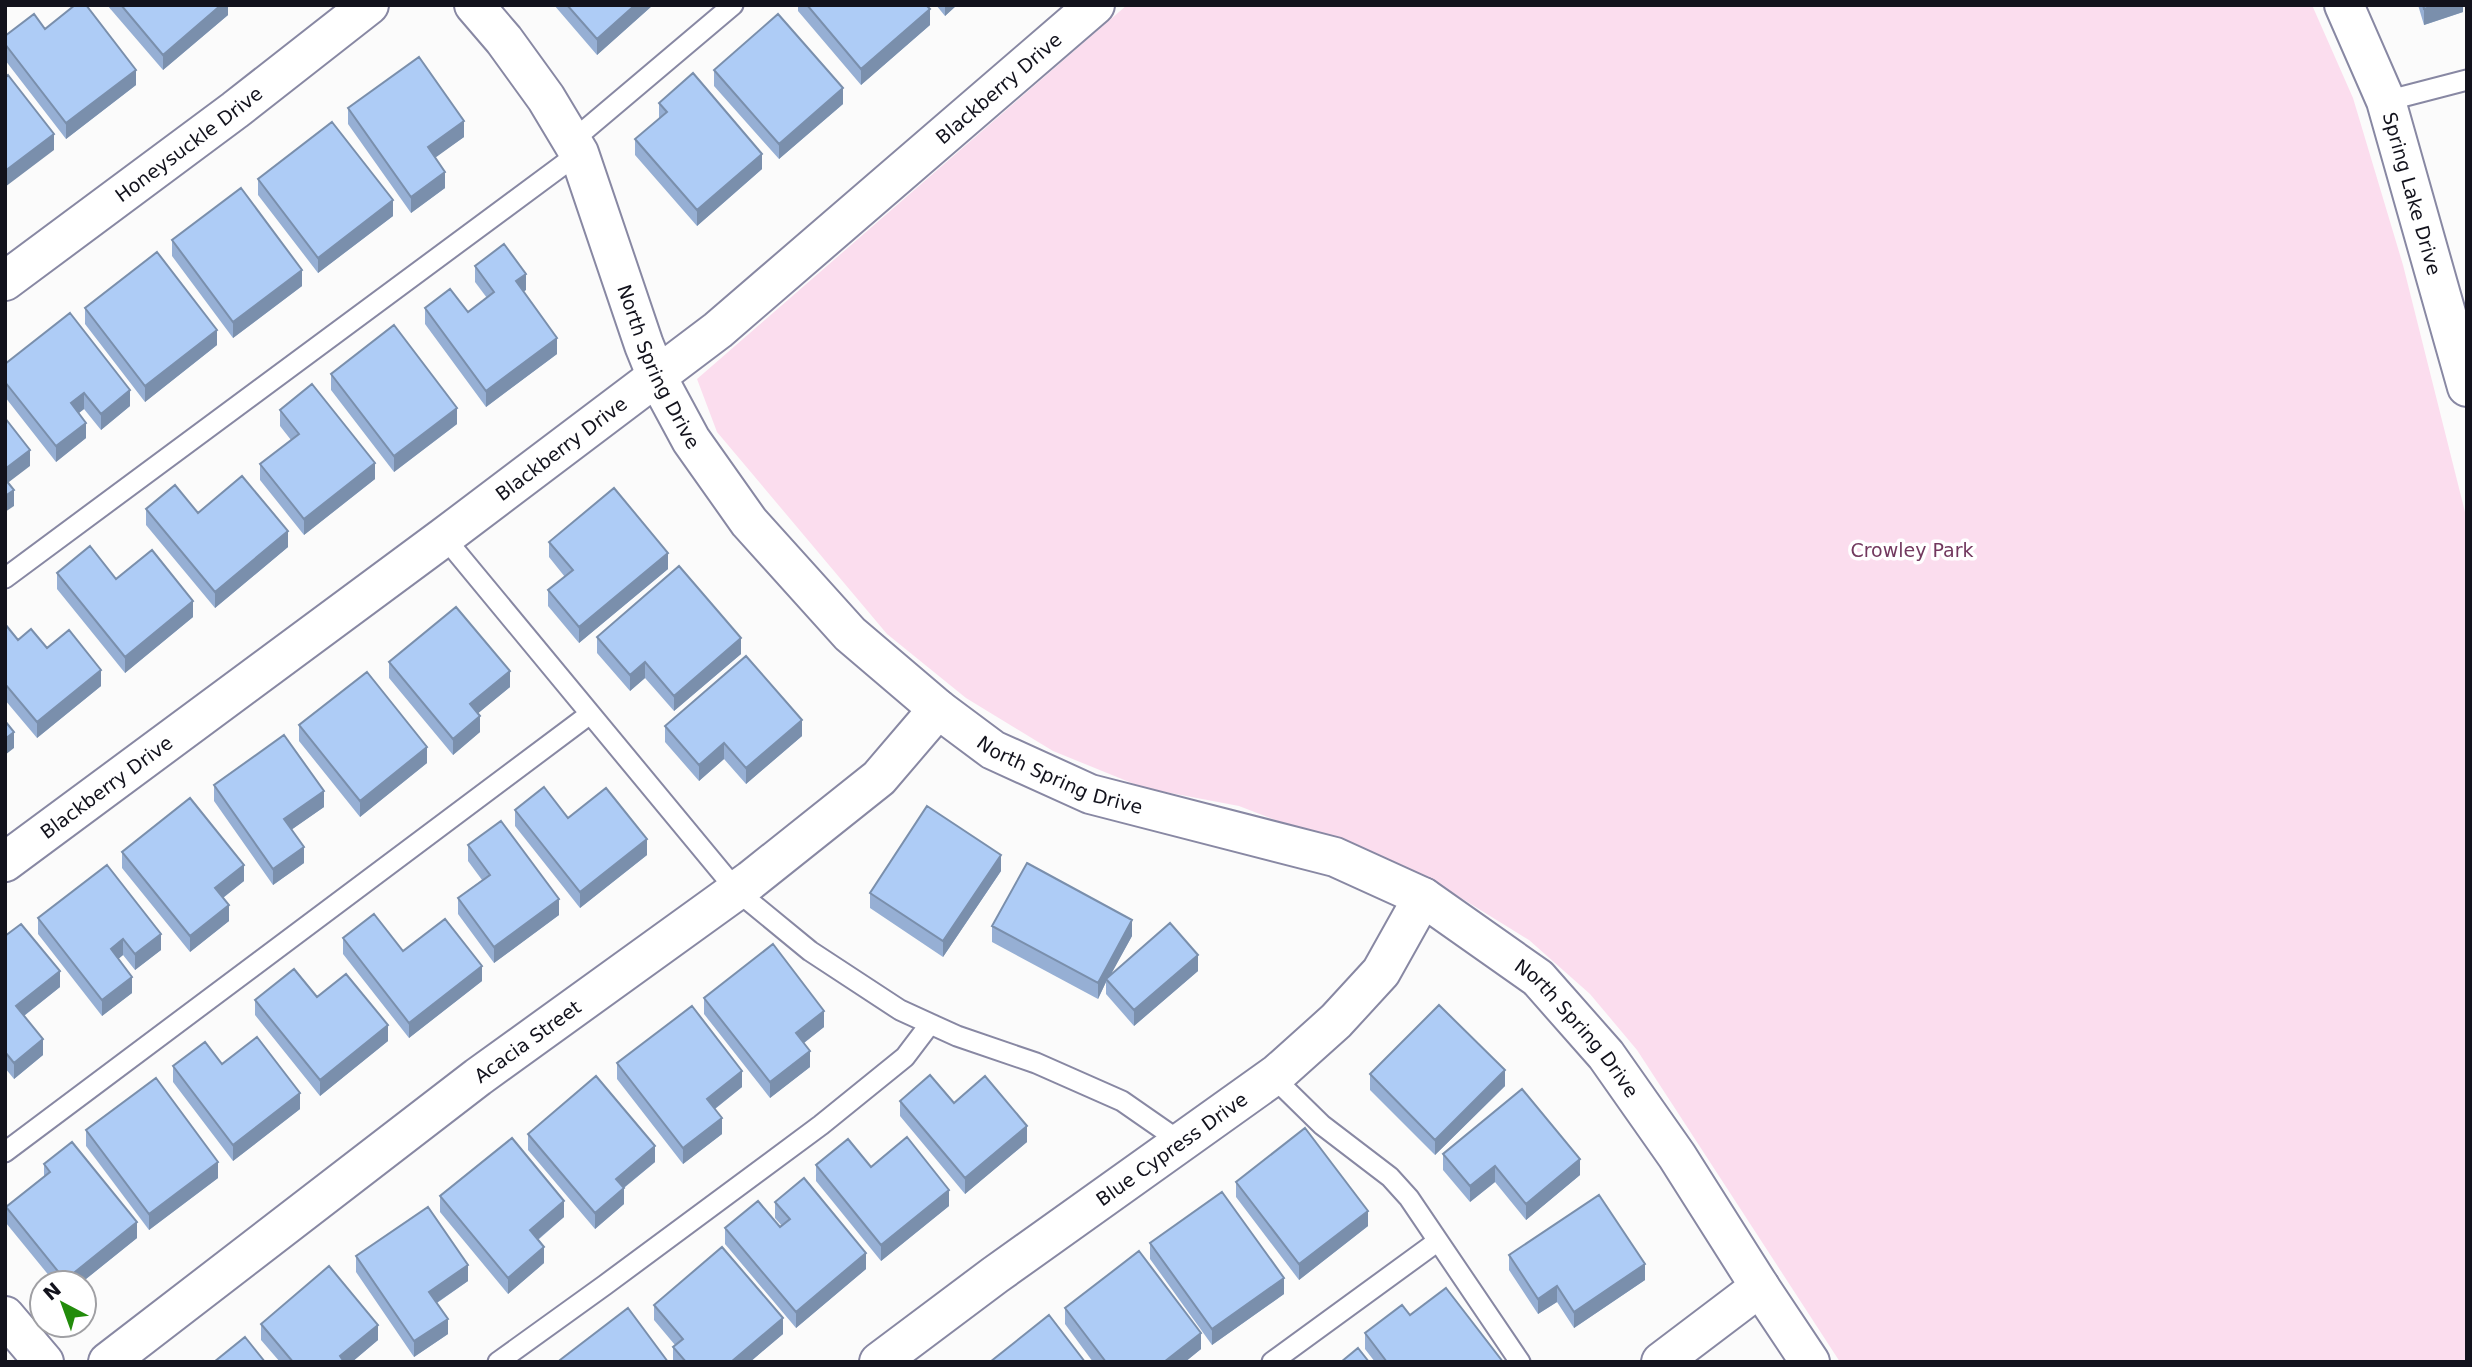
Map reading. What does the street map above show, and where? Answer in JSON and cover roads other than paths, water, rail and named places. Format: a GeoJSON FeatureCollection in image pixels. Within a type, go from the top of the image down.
{"type":"FeatureCollection","features":[{"type":"Feature","properties":{"kind":"street","name":"Honeysuckle Drive"},"geometry":{"type":"LineString","coordinates":[[5,281],[224,118],[369,5]]}},
{"type":"Feature","properties":{"kind":"street","name":"North Spring Drive"},"geometry":{"type":"LineString","coordinates":[[474,5],[504,40],[546,98],[575,147],[628,304],[657,377],[691,440],[749,522],[850,634],[938,709],[993,750],[1090,794],[1335,857],[1423,897],[1538,978],[1606,1055],[1677,1156],[1810,1362]]}},
{"type":"Feature","properties":{"kind":"street","name":"Blackberry Drive"},"geometry":{"type":"LineString","coordinates":[[5,862],[718,330],[1095,5]]}},
{"type":"Feature","properties":{"kind":"street","name":"Spring Lake Drive"},"geometry":{"type":"LineString","coordinates":[[2344,5],[2386,101],[2458,320],[2467,387]]}},
{"type":"Feature","properties":{"kind":"street","name":"Acacia Street"},"geometry":{"type":"LineString","coordinates":[[108,1362],[478,1077],[737,891],[879,778],[938,709]]}},
{"type":"Feature","properties":{"kind":"street","name":"Blue Cypress Drive"},"geometry":{"type":"LineString","coordinates":[[879,1362],[995,1275],[1273,1077],[1336,1021],[1381,972],[1423,897]]}},
{"type":"Feature","properties":{"kind":"street"},"geometry":{"type":"LineString","coordinates":[[1661,1362],[1760,1287]]}},
{"type":"Feature","properties":{"kind":"street"},"geometry":{"type":"LineString","coordinates":[[5,1316],[44,1362]]}},
{"type":"Feature","properties":{"kind":"lane"},"geometry":{"type":"LineString","coordinates":[[5,578],[575,147],[733,5]]}},
{"type":"Feature","properties":{"kind":"lane"},"geometry":{"type":"LineString","coordinates":[[2386,101],[2467,80]]}},
{"type":"Feature","properties":{"kind":"lane"},"geometry":{"type":"LineString","coordinates":[[444,537],[737,891],[810,951],[900,1010],[957,1036],[1036,1063],[1122,1101],[1181,1142]]}},
{"type":"Feature","properties":{"kind":"lane"},"geometry":{"type":"LineString","coordinates":[[5,1152],[590,714]]}},
{"type":"Feature","properties":{"kind":"lane"},"geometry":{"type":"LineString","coordinates":[[498,1362],[821,1125],[905,1057],[930,1024]]}},
{"type":"Feature","properties":{"kind":"lane"},"geometry":{"type":"LineString","coordinates":[[1273,1077],[1322,1125],[1390,1177],[1409,1198],[1520,1362]]}},
{"type":"Feature","properties":{"kind":"lane"},"geometry":{"type":"LineString","coordinates":[[1272,1362],[1438,1241]]}},
{"type":"Feature","properties":{"kind":"park label","name":"Crowley Park"},"geometry":{"type":"Point","coordinates":[1912,550]}}]}
